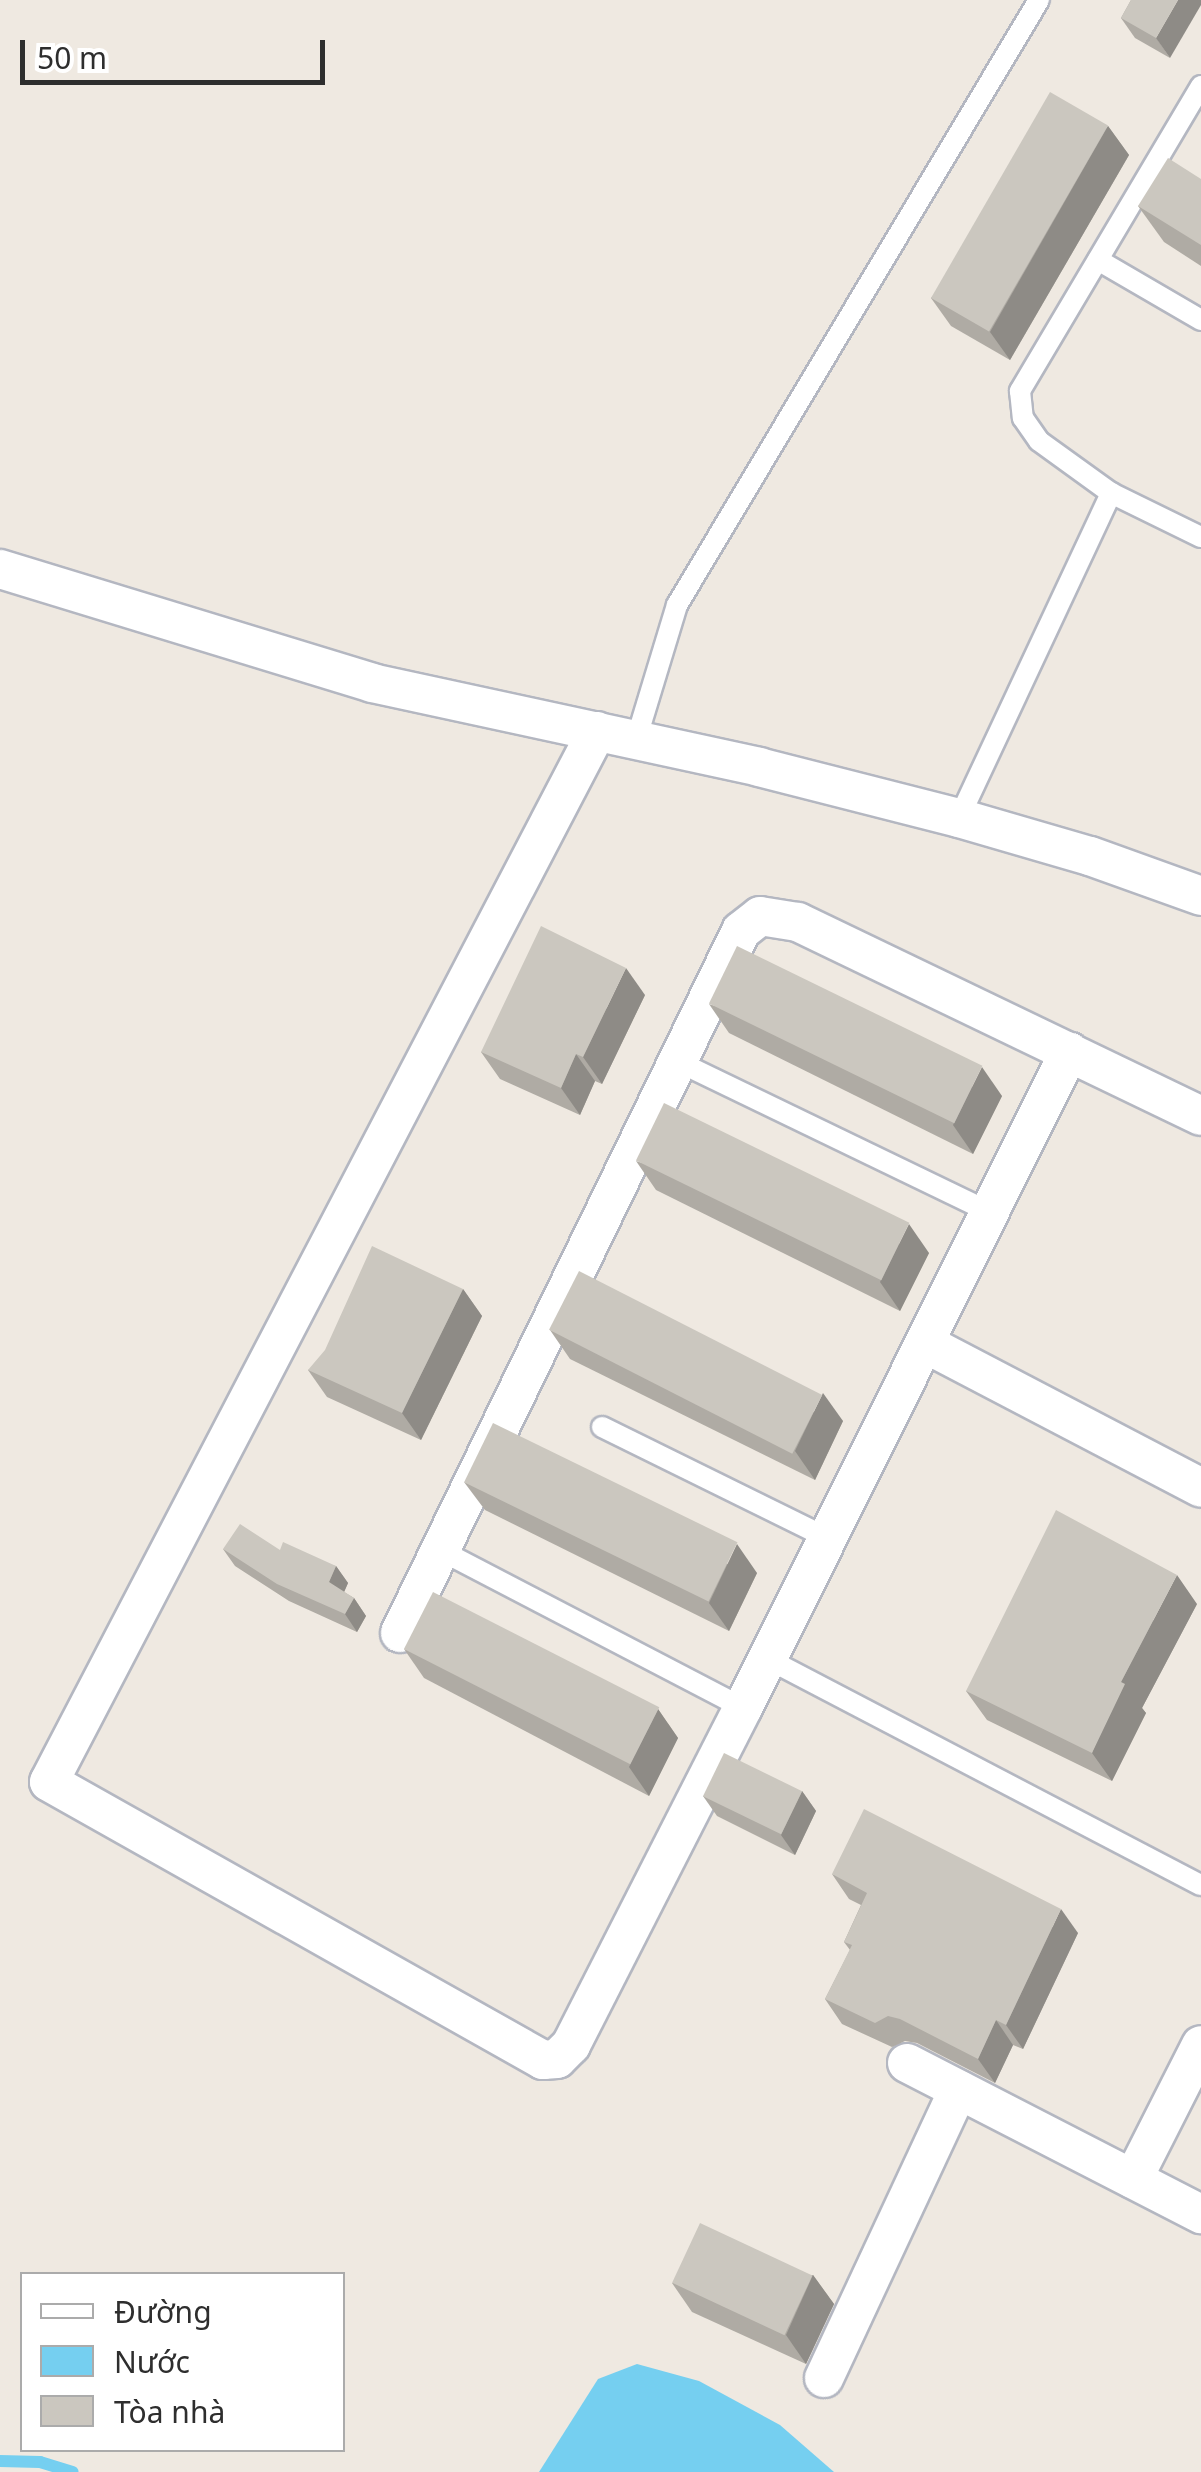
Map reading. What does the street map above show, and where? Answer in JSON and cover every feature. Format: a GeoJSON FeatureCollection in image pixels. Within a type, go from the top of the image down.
{"type":"FeatureCollection","features":[{"type":"Feature","properties":{"kind":"street"},"geometry":{"type":"LineString","coordinates":[[0,569],[372,683],[597,731],[959,818],[1090,856],[1201,896]]}},
{"type":"Feature","properties":{"kind":"street"},"geometry":{"type":"LineString","coordinates":[[597,731],[48,1782],[543,2060],[557,2059],[571,2045],[768,1659],[1069,1052]]}},
{"type":"Feature","properties":{"kind":"street"},"geometry":{"type":"LineString","coordinates":[[400,1634],[741,930],[760,916],[798,922],[1201,1116]]}},
{"type":"Feature","properties":{"kind":"street"},"geometry":{"type":"LineString","coordinates":[[926,1344],[1201,1488]]}},
{"type":"Feature","properties":{"kind":"street"},"geometry":{"type":"LineString","coordinates":[[1134,2179],[1201,2045]]}},
{"type":"Feature","properties":{"kind":"street"},"geometry":{"type":"LineString","coordinates":[[906,2063],[1201,2214]]}},
{"type":"Feature","properties":{"kind":"street"},"geometry":{"type":"LineString","coordinates":[[824,2378],[958,2090]]}},
{"type":"Feature","properties":{"kind":"lane"},"geometry":{"type":"LineString","coordinates":[[636,740],[677,605],[1039,0]]}},
{"type":"Feature","properties":{"kind":"lane"},"geometry":{"type":"LineString","coordinates":[[1201,86],[1020,391],[1023,418],[1040,441],[1111,493],[1201,537]]}},
{"type":"Feature","properties":{"kind":"lane"},"geometry":{"type":"LineString","coordinates":[[1098,260],[1201,320]]}},
{"type":"Feature","properties":{"kind":"lane"},"geometry":{"type":"LineString","coordinates":[[959,818],[1111,493]]}},
{"type":"Feature","properties":{"kind":"lane"},"geometry":{"type":"LineString","coordinates":[[677,1061],[990,1212]]}},
{"type":"Feature","properties":{"kind":"lane"},"geometry":{"type":"LineString","coordinates":[[602,1427],[828,1538]]}},
{"type":"Feature","properties":{"kind":"lane"},"geometry":{"type":"LineString","coordinates":[[440,1550],[743,1708]]}},
{"type":"Feature","properties":{"kind":"lane"},"geometry":{"type":"LineString","coordinates":[[768,1659],[1201,1884]]}},
{"type":"Feature","properties":{"kind":"water"},"geometry":{"type":"Polygon","coordinates":[[[637,2364],[699,2381],[780,2425],[834,2472],[539,2472],[598,2379],[637,2364]]]}},
{"type":"Feature","properties":{"kind":"building"},"geometry":{"type":"Polygon","coordinates":[[[1131,0],[1178,0],[1156,38],[1121,18],[1131,0]]]}},
{"type":"Feature","properties":{"kind":"building"},"geometry":{"type":"Polygon","coordinates":[[[1050,92],[1108,126],[989,332],[931,298],[1050,92]]]}},
{"type":"Feature","properties":{"kind":"building"},"geometry":{"type":"Polygon","coordinates":[[[1168,158],[1201,179],[1201,245],[1138,206],[1168,158]]]}},
{"type":"Feature","properties":{"kind":"building"},"geometry":{"type":"Polygon","coordinates":[[[541,926],[626,968],[583,1057],[576,1054],[561,1088],[481,1052],[541,926]]]}},
{"type":"Feature","properties":{"kind":"building"},"geometry":{"type":"Polygon","coordinates":[[[737,946],[982,1066],[954,1123],[709,1004],[737,946]]]}},
{"type":"Feature","properties":{"kind":"building"},"geometry":{"type":"Polygon","coordinates":[[[664,1103],[909,1223],[881,1280],[636,1161],[664,1103]]]}},
{"type":"Feature","properties":{"kind":"building"},"geometry":{"type":"Polygon","coordinates":[[[372,1246],[463,1289],[402,1413],[308,1370],[325,1350],[372,1246]]]}},
{"type":"Feature","properties":{"kind":"building"},"geometry":{"type":"Polygon","coordinates":[[[579,1271],[822,1395],[792,1454],[549,1330],[579,1271]]]}},
{"type":"Feature","properties":{"kind":"building"},"geometry":{"type":"Polygon","coordinates":[[[493,1423],[737,1542],[709,1602],[464,1482],[493,1423]]]}},
{"type":"Feature","properties":{"kind":"building"},"geometry":{"type":"Polygon","coordinates":[[[1056,1510],[1177,1575],[1121,1682],[1125,1684],[1092,1753],[966,1691],[1056,1510]]]}},
{"type":"Feature","properties":{"kind":"building"},"geometry":{"type":"Polygon","coordinates":[[[240,1524],[280,1550],[283,1542],[336,1566],[329,1582],[354,1598],[345,1614],[277,1584],[223,1549],[240,1524]]]}},
{"type":"Feature","properties":{"kind":"building"},"geometry":{"type":"Polygon","coordinates":[[[433,1592],[659,1707],[630,1764],[404,1649],[433,1592]]]}},
{"type":"Feature","properties":{"kind":"building"},"geometry":{"type":"Polygon","coordinates":[[[724,1753],[802,1791],[781,1834],[703,1796],[724,1753]]]}},
{"type":"Feature","properties":{"kind":"building"},"geometry":{"type":"Polygon","coordinates":[[[864,1809],[1061,1909],[1006,2025],[996,2020],[978,2059],[900,2019],[888,2016],[875,2023],[825,1999],[852,1945],[844,1942],[867,1893],[832,1874],[864,1809]]]}},
{"type":"Feature","properties":{"kind":"building"},"geometry":{"type":"Polygon","coordinates":[[[700,2223],[812,2275],[784,2335],[672,2283],[700,2223]]]}},
{"type":"Feature","properties":{"kind":"waterway"},"geometry":{"type":"LineString","coordinates":[[0,2461],[40,2462],[73,2472]]}}]}
